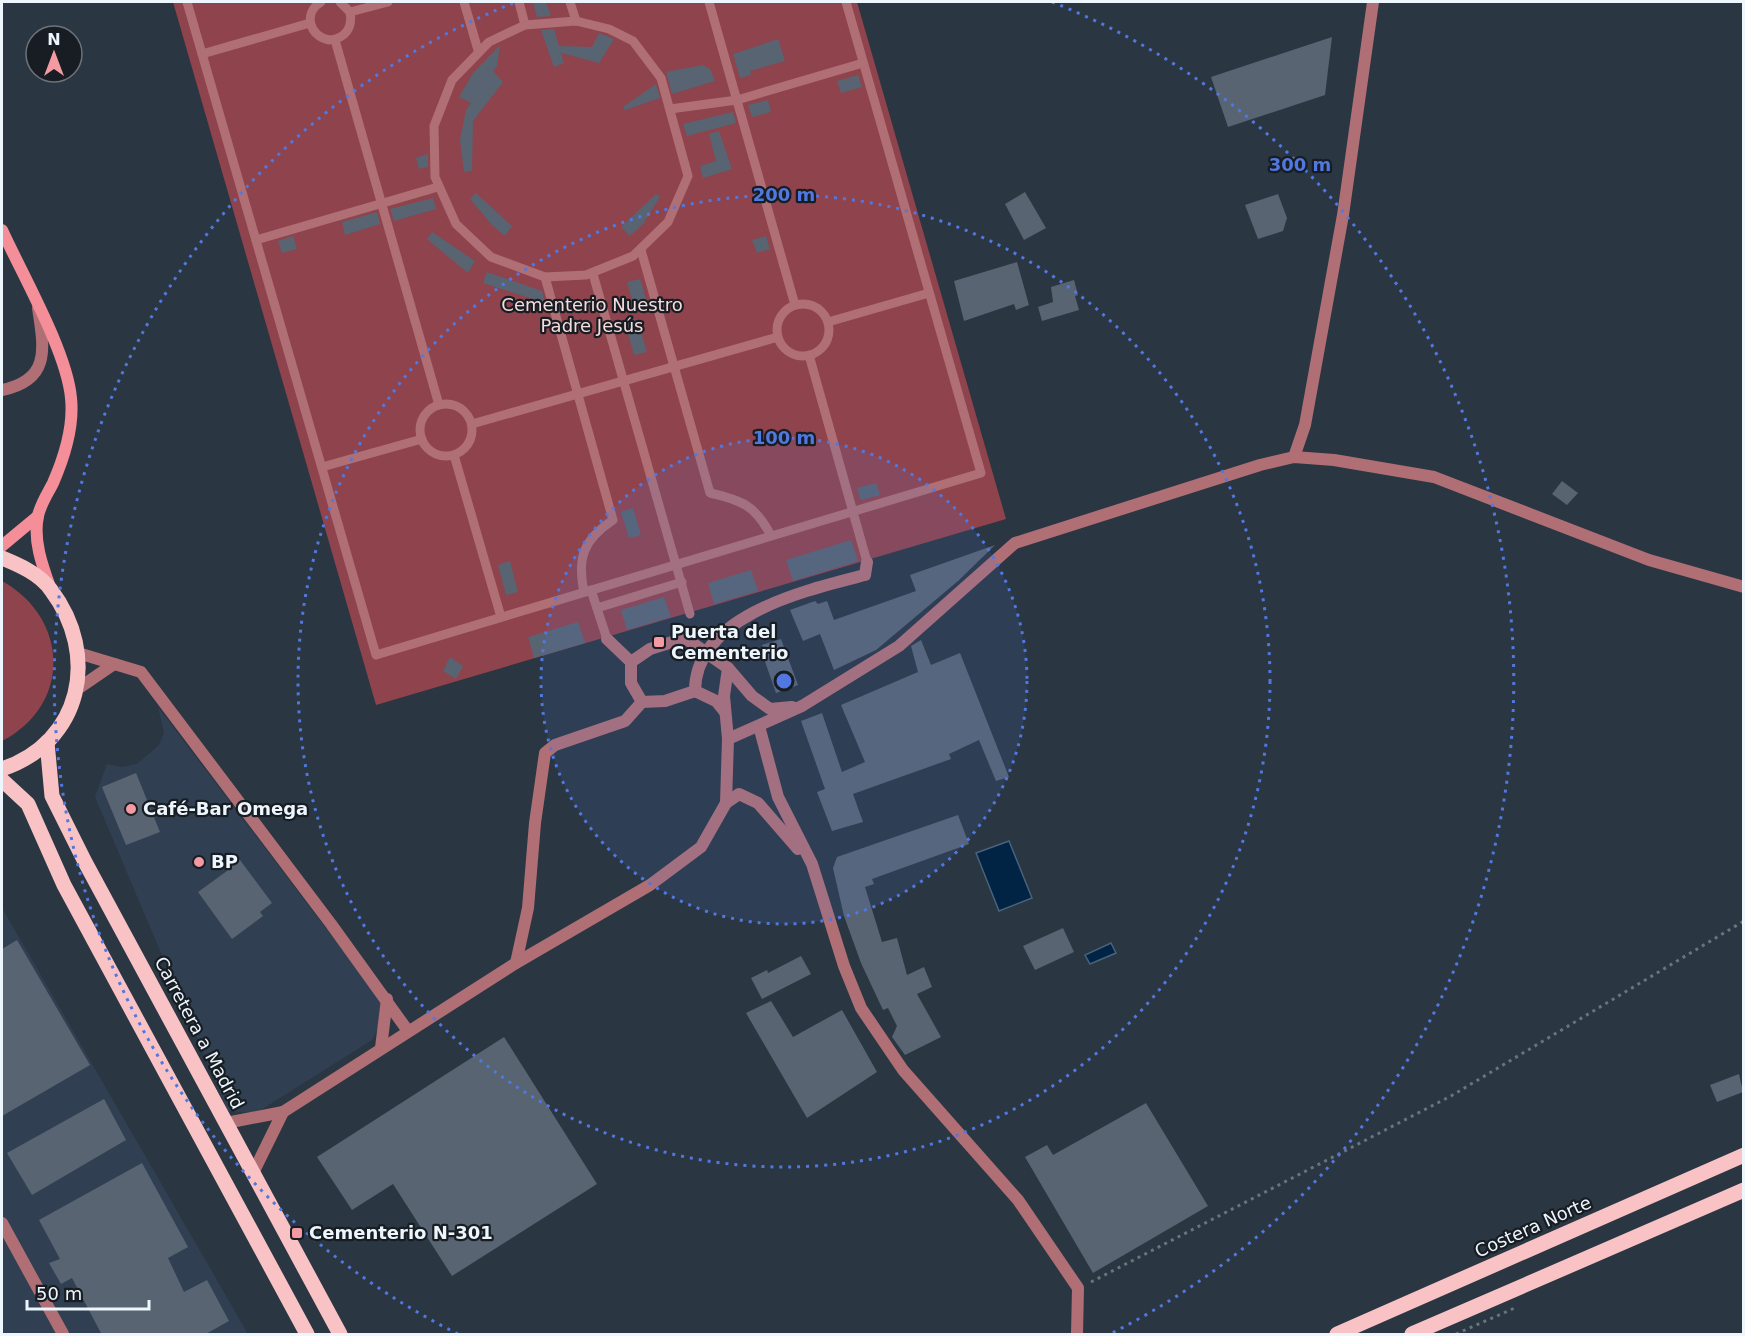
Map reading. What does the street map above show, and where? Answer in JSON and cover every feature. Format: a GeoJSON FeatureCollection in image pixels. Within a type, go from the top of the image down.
{"type":"FeatureCollection","features":[{"type":"Feature","properties":{"kind":"main road"},"geometry":{"type":"LineString","coordinates":[[2,558],[24,567],[51,588],[76,635],[80,668],[76,690],[64,721],[47,742],[28,758],[2,769]]}},
{"type":"Feature","properties":{"kind":"main road","name":"Carretera a Madrid"},"geometry":{"type":"LineString","coordinates":[[47,742],[52,796],[340,1335]]}},
{"type":"Feature","properties":{"kind":"main road"},"geometry":{"type":"LineString","coordinates":[[2,780],[28,804],[64,885],[307,1335]]}},
{"type":"Feature","properties":{"kind":"main road","name":"Costera Norte"},"geometry":{"type":"LineString","coordinates":[[1337,1335],[1743,1155]]}},
{"type":"Feature","properties":{"kind":"main road"},"geometry":{"type":"LineString","coordinates":[[1412,1335],[1743,1190]]}},
{"type":"Feature","properties":{"kind":"street"},"geometry":{"type":"LineString","coordinates":[[1294,457],[1305,424],[1343,214],[1373,2]]}},
{"type":"Feature","properties":{"kind":"street"},"geometry":{"type":"LineString","coordinates":[[2,230],[65,369],[72,400],[67,442],[59,469],[38,516],[39,554],[51,588]]}},
{"type":"Feature","properties":{"kind":"street"},"geometry":{"type":"LineString","coordinates":[[2,390],[28,380],[37,371],[43,357],[38,307]]}},
{"type":"Feature","properties":{"kind":"street"},"geometry":{"type":"LineString","coordinates":[[728,739],[802,706],[900,646],[1015,543],[1260,465],[1294,457],[1334,460],[1434,477],[1650,560],[1743,587]]}},
{"type":"Feature","properties":{"kind":"street"},"geometry":{"type":"LineString","coordinates":[[2,546],[38,516]]}},
{"type":"Feature","properties":{"kind":"street"},"geometry":{"type":"LineString","coordinates":[[695,691],[695,677],[706,651],[746,615],[777,601],[865,575],[867,562]]}},
{"type":"Feature","properties":{"kind":"street"},"geometry":{"type":"LineString","coordinates":[[631,662],[650,649],[686,638],[728,668],[752,696],[771,709],[802,706]]}},
{"type":"Feature","properties":{"kind":"street"},"geometry":{"type":"LineString","coordinates":[[607,639],[631,662],[631,683],[642,702]]}},
{"type":"Feature","properties":{"kind":"street"},"geometry":{"type":"LineString","coordinates":[[78,653],[141,672],[387,999],[408,1031]]}},
{"type":"Feature","properties":{"kind":"street"},"geometry":{"type":"LineString","coordinates":[[76,690],[114,664]]}},
{"type":"Feature","properties":{"kind":"street"},"geometry":{"type":"LineString","coordinates":[[726,803],[728,739],[724,696],[728,668]]}},
{"type":"Feature","properties":{"kind":"street"},"geometry":{"type":"LineString","coordinates":[[516,963],[528,908],[535,823],[545,753],[555,745],[625,721],[642,702],[664,701],[695,691],[716,701],[725,712]]}},
{"type":"Feature","properties":{"kind":"street"},"geometry":{"type":"LineString","coordinates":[[759,726],[778,797],[812,864],[844,966],[861,1008],[903,1070],[1018,1200],[1078,1288],[1077,1335]]}},
{"type":"Feature","properties":{"kind":"street"},"geometry":{"type":"LineString","coordinates":[[226,1123],[283,1112],[516,963],[650,885],[701,847],[726,803],[739,794],[758,802],[812,864]]}},
{"type":"Feature","properties":{"kind":"street"},"geometry":{"type":"LineString","coordinates":[[381,1048],[387,999]]}},
{"type":"Feature","properties":{"kind":"street"},"geometry":{"type":"LineString","coordinates":[[253,1173],[283,1112]]}},
{"type":"Feature","properties":{"kind":"street"},"geometry":{"type":"LineString","coordinates":[[2,1223],[63,1335]]}},
{"type":"Feature","properties":{"kind":"lane"},"geometry":{"type":"LineString","coordinates":[[187,2],[376,655],[981,473],[846,2]]}},
{"type":"Feature","properties":{"kind":"lane"},"geometry":{"type":"LineString","coordinates":[[321,2],[312,11],[310,23],[319,37],[335,40],[342,37],[350,26],[350,12],[340,2]]}},
{"type":"Feature","properties":{"kind":"lane"},"geometry":{"type":"LineString","coordinates":[[350,12],[388,2]]}},
{"type":"Feature","properties":{"kind":"lane"},"geometry":{"type":"LineString","coordinates":[[464,2],[478,50]]}},
{"type":"Feature","properties":{"kind":"lane"},"geometry":{"type":"LineString","coordinates":[[519,2],[525,25]]}},
{"type":"Feature","properties":{"kind":"lane"},"geometry":{"type":"LineString","coordinates":[[570,2],[576,21]]}},
{"type":"Feature","properties":{"kind":"lane"},"geometry":{"type":"LineString","coordinates":[[709,2],[795,305]]}},
{"type":"Feature","properties":{"kind":"lane"},"geometry":{"type":"LineString","coordinates":[[576,21],[609,29],[633,42],[661,78],[670,109],[688,176],[668,222],[641,250],[593,274],[545,277],[490,257],[456,224],[438,187],[434,126],[452,80],[478,50],[489,42],[525,25],[576,21]]}},
{"type":"Feature","properties":{"kind":"lane"},"geometry":{"type":"LineString","coordinates":[[202,54],[310,23]]}},
{"type":"Feature","properties":{"kind":"lane"},"geometry":{"type":"LineString","coordinates":[[335,40],[440,405]]}},
{"type":"Feature","properties":{"kind":"lane"},"geometry":{"type":"LineString","coordinates":[[670,109],[736,100],[863,63]]}},
{"type":"Feature","properties":{"kind":"lane"},"geometry":{"type":"LineString","coordinates":[[256,240],[438,187]]}},
{"type":"Feature","properties":{"kind":"lane"},"geometry":{"type":"LineString","coordinates":[[641,250],[710,493],[730,497],[750,507],[761,515],[771,536]]}},
{"type":"Feature","properties":{"kind":"lane"},"geometry":{"type":"LineString","coordinates":[[593,274],[690,614]]}},
{"type":"Feature","properties":{"kind":"lane"},"geometry":{"type":"LineString","coordinates":[[545,277],[613,520],[598,530],[587,544],[580,572],[597,608],[607,639]]}},
{"type":"Feature","properties":{"kind":"lane"},"geometry":{"type":"LineString","coordinates":[[828,322],[929,293]]}},
{"type":"Feature","properties":{"kind":"lane"},"geometry":{"type":"LineString","coordinates":[[803,304],[819,309],[828,322],[828,339],[824,346],[809,355],[801,356],[787,350],[778,337],[778,321],[788,309],[795,305],[803,304]]}},
{"type":"Feature","properties":{"kind":"lane"},"geometry":{"type":"LineString","coordinates":[[472,424],[778,337]]}},
{"type":"Feature","properties":{"kind":"lane"},"geometry":{"type":"LineString","coordinates":[[809,355],[867,562]]}},
{"type":"Feature","properties":{"kind":"lane"},"geometry":{"type":"LineString","coordinates":[[440,405],[456,406],[463,410],[472,424],[467,446],[454,455],[446,456],[431,451],[422,439],[422,422],[432,408],[440,405]]}},
{"type":"Feature","properties":{"kind":"lane"},"geometry":{"type":"LineString","coordinates":[[322,468],[422,439]]}},
{"type":"Feature","properties":{"kind":"lane"},"geometry":{"type":"LineString","coordinates":[[454,455],[501,617]]}},
{"type":"Feature","properties":{"kind":"lane"},"geometry":{"type":"LineString","coordinates":[[597,608],[682,582]]}},
{"type":"Feature","properties":{"kind":"path"},"geometry":{"type":"LineString","coordinates":[[1078,1288],[1451,1096],[1743,921]]}},
{"type":"Feature","properties":{"kind":"shaded area","name":"BP"},"geometry":{"type":"Polygon","coordinates":[[[158,707],[381,1001],[382,1020],[372,1040],[256,1113],[228,1111],[95,797],[107,764],[121,767],[137,764],[159,745],[164,733],[158,707]]]}},
{"type":"Feature","properties":{"kind":"shaded area"},"geometry":{"type":"Polygon","coordinates":[[[2,908],[248,1334],[2,1334],[2,908]]]}},
{"type":"Feature","properties":{"kind":"green space","name":"Cementerio Nuestro Padre Jesús"},"geometry":{"type":"Polygon","coordinates":[[[173,2],[857,2],[1006,519],[376,705],[173,2]]]}},
{"type":"Feature","properties":{"kind":"green space"},"geometry":{"type":"Polygon","coordinates":[[[2,581],[24,597],[40,617],[50,638],[53,661],[50,684],[41,706],[25,725],[2,741],[2,581]]]}},
{"type":"Feature","properties":{"kind":"water"},"geometry":{"type":"Polygon","coordinates":[[[1009,841],[1032,898],[999,911],[976,853],[1009,841]]]}},
{"type":"Feature","properties":{"kind":"water"},"geometry":{"type":"Polygon","coordinates":[[[1111,943],[1116,953],[1090,964],[1085,955],[1111,943]]]}},
{"type":"Feature","properties":{"kind":"building"},"geometry":{"type":"Polygon","coordinates":[[[533,2],[546,2],[551,16],[537,17],[533,2]]]}},
{"type":"Feature","properties":{"kind":"building"},"geometry":{"type":"Polygon","coordinates":[[[554,29],[559,46],[592,47],[599,33],[614,39],[599,63],[561,53],[564,63],[554,67],[541,30],[554,29]]]}},
{"type":"Feature","properties":{"kind":"building"},"geometry":{"type":"Polygon","coordinates":[[[1332,37],[1325,95],[1228,127],[1211,77],[1332,37]]]}},
{"type":"Feature","properties":{"kind":"building"},"geometry":{"type":"Polygon","coordinates":[[[778,39],[785,61],[750,71],[751,75],[740,78],[733,54],[778,39]]]}},
{"type":"Feature","properties":{"kind":"building"},"geometry":{"type":"Polygon","coordinates":[[[500,45],[497,66],[493,71],[503,82],[473,121],[472,171],[464,172],[460,140],[466,110],[471,103],[459,97],[473,73],[500,45]]]}},
{"type":"Feature","properties":{"kind":"building"},"geometry":{"type":"Polygon","coordinates":[[[703,65],[710,69],[715,81],[672,94],[666,72],[703,65]]]}},
{"type":"Feature","properties":{"kind":"building"},"geometry":{"type":"Polygon","coordinates":[[[858,75],[862,87],[841,93],[837,81],[858,75]]]}},
{"type":"Feature","properties":{"kind":"building"},"geometry":{"type":"Polygon","coordinates":[[[656,84],[660,98],[625,110],[623,107],[656,84]]]}},
{"type":"Feature","properties":{"kind":"building"},"geometry":{"type":"Polygon","coordinates":[[[768,100],[771,112],[752,117],[748,105],[768,100]]]}},
{"type":"Feature","properties":{"kind":"building"},"geometry":{"type":"Polygon","coordinates":[[[733,112],[736,123],[687,136],[683,124],[733,112]]]}},
{"type":"Feature","properties":{"kind":"building"},"geometry":{"type":"Polygon","coordinates":[[[719,131],[732,169],[703,178],[700,166],[716,161],[709,134],[719,131]]]}},
{"type":"Feature","properties":{"kind":"building"},"geometry":{"type":"Polygon","coordinates":[[[428,154],[428,167],[419,169],[416,158],[428,154]]]}},
{"type":"Feature","properties":{"kind":"building"},"geometry":{"type":"Polygon","coordinates":[[[1025,192],[1046,228],[1024,240],[1005,204],[1025,192]]]}},
{"type":"Feature","properties":{"kind":"building"},"geometry":{"type":"Polygon","coordinates":[[[476,193],[512,226],[505,236],[492,225],[470,199],[476,193]]]}},
{"type":"Feature","properties":{"kind":"building"},"geometry":{"type":"Polygon","coordinates":[[[656,194],[660,197],[643,224],[630,236],[621,227],[656,194]]]}},
{"type":"Feature","properties":{"kind":"building"},"geometry":{"type":"Polygon","coordinates":[[[1278,194],[1287,218],[1283,231],[1258,239],[1245,205],[1278,194]]]}},
{"type":"Feature","properties":{"kind":"building"},"geometry":{"type":"Polygon","coordinates":[[[433,198],[436,209],[394,221],[390,209],[433,198]]]}},
{"type":"Feature","properties":{"kind":"building"},"geometry":{"type":"Polygon","coordinates":[[[377,212],[380,224],[345,235],[342,222],[377,212]]]}},
{"type":"Feature","properties":{"kind":"building"},"geometry":{"type":"Polygon","coordinates":[[[432,232],[475,261],[468,273],[427,239],[432,232]]]}},
{"type":"Feature","properties":{"kind":"building"},"geometry":{"type":"Polygon","coordinates":[[[293,236],[297,249],[282,253],[278,241],[293,236]]]}},
{"type":"Feature","properties":{"kind":"building"},"geometry":{"type":"Polygon","coordinates":[[[766,236],[770,249],[757,253],[752,240],[766,236]]]}},
{"type":"Feature","properties":{"kind":"building"},"geometry":{"type":"Polygon","coordinates":[[[1017,262],[1029,305],[1016,310],[1014,304],[964,321],[954,281],[1017,262]]]}},
{"type":"Feature","properties":{"kind":"building"},"geometry":{"type":"Polygon","coordinates":[[[487,272],[542,291],[545,303],[483,283],[487,272]]]}},
{"type":"Feature","properties":{"kind":"building"},"geometry":{"type":"Polygon","coordinates":[[[640,279],[646,299],[633,303],[627,282],[640,279]]]}},
{"type":"Feature","properties":{"kind":"building"},"geometry":{"type":"Polygon","coordinates":[[[1074,280],[1079,310],[1042,321],[1038,307],[1053,302],[1051,287],[1074,280]]]}},
{"type":"Feature","properties":{"kind":"building"},"geometry":{"type":"Polygon","coordinates":[[[637,319],[647,352],[634,355],[625,323],[637,319]]]}},
{"type":"Feature","properties":{"kind":"building"},"geometry":{"type":"Polygon","coordinates":[[[1562,481],[1578,493],[1567,505],[1552,494],[1562,481]]]}},
{"type":"Feature","properties":{"kind":"building"},"geometry":{"type":"Polygon","coordinates":[[[876,483],[880,495],[861,500],[857,488],[876,483]]]}},
{"type":"Feature","properties":{"kind":"building"},"geometry":{"type":"Polygon","coordinates":[[[633,508],[641,535],[629,538],[621,512],[633,508]]]}},
{"type":"Feature","properties":{"kind":"building"},"geometry":{"type":"Polygon","coordinates":[[[851,540],[858,561],[793,581],[786,560],[851,540]]]}},
{"type":"Feature","properties":{"kind":"building"},"geometry":{"type":"Polygon","coordinates":[[[995,545],[958,581],[876,650],[834,670],[820,634],[803,641],[790,610],[815,601],[818,604],[827,601],[834,620],[916,591],[910,575],[995,545]]]}},
{"type":"Feature","properties":{"kind":"building"},"geometry":{"type":"Polygon","coordinates":[[[510,561],[518,592],[506,595],[498,565],[510,561]]]}},
{"type":"Feature","properties":{"kind":"building"},"geometry":{"type":"Polygon","coordinates":[[[751,570],[758,591],[714,604],[708,583],[751,570]]]}},
{"type":"Feature","properties":{"kind":"building"},"geometry":{"type":"Polygon","coordinates":[[[664,597],[671,617],[627,630],[621,610],[664,597]]]}},
{"type":"Feature","properties":{"kind":"building"},"geometry":{"type":"Polygon","coordinates":[[[578,622],[585,643],[534,658],[528,637],[578,622]]]}},
{"type":"Feature","properties":{"kind":"building"},"geometry":{"type":"Polygon","coordinates":[[[781,639],[798,685],[776,693],[763,656],[765,655],[762,645],[781,639]]]}},
{"type":"Feature","properties":{"kind":"building"},"geometry":{"type":"Polygon","coordinates":[[[921,640],[931,665],[960,653],[1009,777],[996,781],[979,740],[949,754],[951,759],[853,794],[863,822],[832,831],[817,792],[825,789],[801,721],[822,713],[842,772],[865,762],[841,705],[918,672],[911,646],[921,640]]]}},
{"type":"Feature","properties":{"kind":"building"},"geometry":{"type":"Polygon","coordinates":[[[450,657],[463,666],[456,679],[443,671],[450,657]]]}},
{"type":"Feature","properties":{"kind":"building","name":"Café-Bar Omega"},"geometry":{"type":"Polygon","coordinates":[[[136,773],[160,832],[126,845],[102,787],[136,773]]]}},
{"type":"Feature","properties":{"kind":"building"},"geometry":{"type":"Polygon","coordinates":[[[958,815],[969,844],[872,879],[874,884],[865,887],[882,942],[897,938],[907,975],[924,967],[932,987],[917,994],[941,1037],[905,1055],[892,1037],[897,1026],[888,1008],[883,1010],[861,963],[844,916],[833,868],[837,857],[958,815]]]}},
{"type":"Feature","properties":{"kind":"building"},"geometry":{"type":"Polygon","coordinates":[[[237,856],[272,903],[260,912],[263,916],[232,939],[198,892],[227,871],[224,866],[237,856]]]}},
{"type":"Feature","properties":{"kind":"building"},"geometry":{"type":"Polygon","coordinates":[[[1063,928],[1074,952],[1035,970],[1023,946],[1063,928]]]}},
{"type":"Feature","properties":{"kind":"building"},"geometry":{"type":"Polygon","coordinates":[[[17,940],[90,1065],[2,1116],[2,949],[17,940]]]}},
{"type":"Feature","properties":{"kind":"building"},"geometry":{"type":"Polygon","coordinates":[[[801,956],[811,974],[762,999],[751,978],[767,970],[768,973],[801,956]]]}},
{"type":"Feature","properties":{"kind":"building"},"geometry":{"type":"Polygon","coordinates":[[[771,1001],[793,1037],[842,1010],[877,1072],[807,1118],[746,1013],[771,1001]]]}},
{"type":"Feature","properties":{"kind":"building"},"geometry":{"type":"Polygon","coordinates":[[[504,1037],[597,1184],[452,1276],[393,1184],[352,1210],[317,1157],[504,1037]]]}},
{"type":"Feature","properties":{"kind":"building"},"geometry":{"type":"Polygon","coordinates":[[[1739,1074],[1743,1092],[1717,1102],[1710,1085],[1739,1074]]]}},
{"type":"Feature","properties":{"kind":"building"},"geometry":{"type":"Polygon","coordinates":[[[104,1099],[126,1140],[32,1195],[7,1153],[104,1099]]]}},
{"type":"Feature","properties":{"kind":"building"},"geometry":{"type":"Polygon","coordinates":[[[1146,1103],[1208,1206],[1093,1273],[1025,1157],[1047,1145],[1053,1155],[1146,1103]]]}},
{"type":"Feature","properties":{"kind":"building"},"geometry":{"type":"Polygon","coordinates":[[[142,1163],[188,1247],[168,1258],[184,1292],[207,1280],[229,1321],[204,1335],[102,1335],[72,1278],[61,1284],[49,1263],[60,1259],[39,1220],[142,1163]]]}},
{"type":"Feature","properties":{"kind":"place","name":"Puerta del Cementerio"},"geometry":{"type":"Point","coordinates":[659,642]}},
{"type":"Feature","properties":{"kind":"place","name":"Café-Bar Omega"},"geometry":{"type":"Point","coordinates":[131,809]}},
{"type":"Feature","properties":{"kind":"place","name":"BP"},"geometry":{"type":"Point","coordinates":[199,862]}},
{"type":"Feature","properties":{"kind":"place","name":"Cementerio N-301"},"geometry":{"type":"Point","coordinates":[297,1233]}}]}
